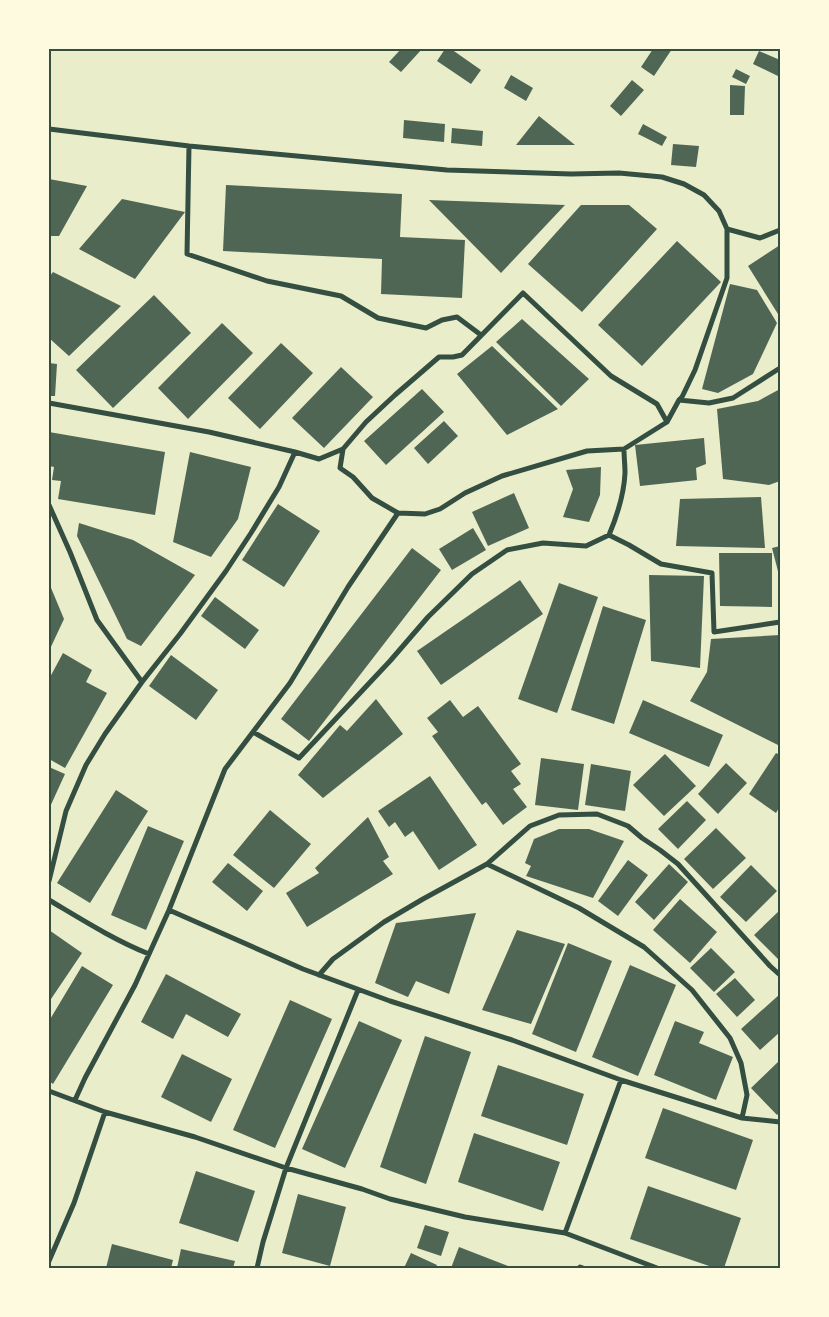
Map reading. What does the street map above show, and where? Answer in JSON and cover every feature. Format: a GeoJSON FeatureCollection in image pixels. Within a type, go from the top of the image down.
{"type":"FeatureCollection","features":[{"type":"Feature","properties":{"kind":"street"},"geometry":{"type":"LineString","coordinates":[[49,129],[189,146],[447,170],[571,174],[619,173],[662,177],[684,184],[704,195],[719,211],[726,230],[727,278],[696,370],[667,422],[624,449],[587,451],[502,476],[465,493],[440,509],[425,514],[398,513],[372,498],[353,477],[340,468],[343,449]]}},
{"type":"Feature","properties":{"kind":"street"},"geometry":{"type":"LineString","coordinates":[[189,146],[187,254],[267,280],[341,296],[378,318],[426,328],[442,320],[457,316],[481,335]]}},
{"type":"Feature","properties":{"kind":"street"},"geometry":{"type":"LineString","coordinates":[[726,230],[760,238],[780,230]]}},
{"type":"Feature","properties":{"kind":"street"},"geometry":{"type":"LineString","coordinates":[[49,403],[209,432],[296,452],[319,460],[343,449],[366,422],[439,357],[453,357],[462,354],[523,293],[611,376],[657,404],[667,422]]}},
{"type":"Feature","properties":{"kind":"street"},"geometry":{"type":"LineString","coordinates":[[679,400],[709,403],[733,398],[780,368]]}},
{"type":"Feature","properties":{"kind":"street"},"geometry":{"type":"LineString","coordinates":[[253,732],[300,758],[428,617],[472,574],[507,550],[544,543],[586,546],[609,535],[616,516],[625,475],[624,449]]}},
{"type":"Feature","properties":{"kind":"street"},"geometry":{"type":"LineString","coordinates":[[49,881],[66,811],[86,765],[105,734],[142,682],[180,634],[236,556],[296,452]]}},
{"type":"Feature","properties":{"kind":"street"},"geometry":{"type":"LineString","coordinates":[[49,505],[97,620],[142,682]]}},
{"type":"Feature","properties":{"kind":"street"},"geometry":{"type":"LineString","coordinates":[[75,1100],[135,985],[169,910],[225,769],[290,683],[348,587],[398,513]]}},
{"type":"Feature","properties":{"kind":"street"},"geometry":{"type":"LineString","coordinates":[[609,535],[661,564],[712,573],[714,632],[780,622]]}},
{"type":"Feature","properties":{"kind":"street"},"geometry":{"type":"LineString","coordinates":[[319,975],[333,959],[384,922],[487,864],[530,826],[559,815],[597,814],[628,826],[678,864],[780,975]]}},
{"type":"Feature","properties":{"kind":"street"},"geometry":{"type":"LineString","coordinates":[[487,864],[579,908],[644,948],[692,990],[730,1038],[741,1062],[747,1095],[742,1118]]}},
{"type":"Feature","properties":{"kind":"street"},"geometry":{"type":"LineString","coordinates":[[49,900],[135,949],[149,954]]}},
{"type":"Feature","properties":{"kind":"street"},"geometry":{"type":"LineString","coordinates":[[169,910],[303,969],[358,990],[521,1043],[621,1080],[742,1118],[780,1122]]}},
{"type":"Feature","properties":{"kind":"street"},"geometry":{"type":"LineString","coordinates":[[257,1268],[286,1168],[358,990]]}},
{"type":"Feature","properties":{"kind":"street"},"geometry":{"type":"LineString","coordinates":[[565,1233],[621,1080]]}},
{"type":"Feature","properties":{"kind":"street"},"geometry":{"type":"LineString","coordinates":[[49,1091],[105,1112],[195,1137],[286,1168],[362,1189],[390,1199],[465,1217],[565,1233],[657,1268]]}},
{"type":"Feature","properties":{"kind":"street"},"geometry":{"type":"LineString","coordinates":[[49,1261],[74,1202],[105,1112]]}},
{"type":"Feature","properties":{"kind":"building"},"geometry":{"type":"Polygon","coordinates":[[[401,49],[422,49],[401,72],[389,62],[401,49]]]}},
{"type":"Feature","properties":{"kind":"building"},"geometry":{"type":"Polygon","coordinates":[[[445,49],[451,49],[481,70],[471,84],[437,61],[445,49]]]}},
{"type":"Feature","properties":{"kind":"building"},"geometry":{"type":"Polygon","coordinates":[[[653,49],[672,49],[654,76],[641,67],[653,49]]]}},
{"type":"Feature","properties":{"kind":"building"},"geometry":{"type":"Polygon","coordinates":[[[759,51],[780,60],[780,77],[753,64],[759,51]]]}},
{"type":"Feature","properties":{"kind":"building"},"geometry":{"type":"Polygon","coordinates":[[[736,69],[750,76],[746,84],[732,77],[736,69]]]}},
{"type":"Feature","properties":{"kind":"building"},"geometry":{"type":"Polygon","coordinates":[[[511,75],[533,88],[526,101],[504,88],[511,75]]]}},
{"type":"Feature","properties":{"kind":"building"},"geometry":{"type":"Polygon","coordinates":[[[632,80],[644,90],[621,116],[610,106],[632,80]]]}},
{"type":"Feature","properties":{"kind":"building"},"geometry":{"type":"Polygon","coordinates":[[[730,85],[745,86],[744,115],[730,115],[730,85]]]}},
{"type":"Feature","properties":{"kind":"building"},"geometry":{"type":"Polygon","coordinates":[[[539,116],[575,145],[516,145],[539,116]]]}},
{"type":"Feature","properties":{"kind":"building"},"geometry":{"type":"Polygon","coordinates":[[[404,120],[445,124],[444,142],[403,138],[404,120]]]}},
{"type":"Feature","properties":{"kind":"building"},"geometry":{"type":"Polygon","coordinates":[[[643,124],[667,137],[662,146],[638,134],[643,124]]]}},
{"type":"Feature","properties":{"kind":"building"},"geometry":{"type":"Polygon","coordinates":[[[452,128],[483,131],[482,146],[451,143],[452,128]]]}},
{"type":"Feature","properties":{"kind":"building"},"geometry":{"type":"Polygon","coordinates":[[[673,144],[699,146],[696,167],[671,165],[673,144]]]}},
{"type":"Feature","properties":{"kind":"building"},"geometry":{"type":"Polygon","coordinates":[[[49,179],[87,186],[59,236],[49,236],[49,179]]]}},
{"type":"Feature","properties":{"kind":"building"},"geometry":{"type":"Polygon","coordinates":[[[226,185],[402,194],[400,237],[465,240],[462,298],[381,294],[382,259],[223,251],[226,185]]]}},
{"type":"Feature","properties":{"kind":"building"},"geometry":{"type":"Polygon","coordinates":[[[122,199],[185,212],[135,279],[79,249],[122,199]]]}},
{"type":"Feature","properties":{"kind":"building"},"geometry":{"type":"Polygon","coordinates":[[[429,200],[565,205],[501,273],[429,200]]]}},
{"type":"Feature","properties":{"kind":"building"},"geometry":{"type":"Polygon","coordinates":[[[581,205],[629,205],[657,229],[582,312],[528,264],[581,205]]]}},
{"type":"Feature","properties":{"kind":"building"},"geometry":{"type":"Polygon","coordinates":[[[677,241],[721,282],[642,366],[598,325],[677,241]]]}},
{"type":"Feature","properties":{"kind":"building"},"geometry":{"type":"Polygon","coordinates":[[[780,245],[780,313],[778,314],[748,266],[780,245]]]}},
{"type":"Feature","properties":{"kind":"building"},"geometry":{"type":"Polygon","coordinates":[[[53,272],[121,306],[69,356],[49,338],[49,277],[53,272]]]}},
{"type":"Feature","properties":{"kind":"building"},"geometry":{"type":"Polygon","coordinates":[[[730,284],[757,290],[777,323],[753,374],[718,393],[702,389],[730,284]]]}},
{"type":"Feature","properties":{"kind":"building"},"geometry":{"type":"Polygon","coordinates":[[[154,295],[191,333],[113,408],[76,370],[154,295]]]}},
{"type":"Feature","properties":{"kind":"building"},"geometry":{"type":"Polygon","coordinates":[[[522,319],[589,379],[561,406],[496,342],[522,319]]]}},
{"type":"Feature","properties":{"kind":"building"},"geometry":{"type":"Polygon","coordinates":[[[222,323],[253,353],[188,419],[158,388],[222,323]]]}},
{"type":"Feature","properties":{"kind":"building"},"geometry":{"type":"Polygon","coordinates":[[[281,343],[313,373],[260,429],[228,398],[281,343]]]}},
{"type":"Feature","properties":{"kind":"building"},"geometry":{"type":"Polygon","coordinates":[[[492,346],[558,409],[507,435],[457,374],[492,346]]]}},
{"type":"Feature","properties":{"kind":"building"},"geometry":{"type":"Polygon","coordinates":[[[49,363],[57,364],[55,396],[49,396],[49,363]]]}},
{"type":"Feature","properties":{"kind":"building"},"geometry":{"type":"Polygon","coordinates":[[[341,367],[373,397],[324,448],[292,418],[341,367]]]}},
{"type":"Feature","properties":{"kind":"building"},"geometry":{"type":"Polygon","coordinates":[[[422,389],[444,412],[386,465],[364,441],[422,389]]]}},
{"type":"Feature","properties":{"kind":"building"},"geometry":{"type":"Polygon","coordinates":[[[780,389],[780,481],[769,485],[723,479],[717,409],[758,401],[780,389]]]}},
{"type":"Feature","properties":{"kind":"building"},"geometry":{"type":"Polygon","coordinates":[[[444,421],[458,436],[428,464],[414,448],[444,421]]]}},
{"type":"Feature","properties":{"kind":"building"},"geometry":{"type":"Polygon","coordinates":[[[49,432],[165,452],[155,515],[58,499],[61,481],[52,480],[54,467],[49,466],[49,432]]]}},
{"type":"Feature","properties":{"kind":"building"},"geometry":{"type":"Polygon","coordinates":[[[704,438],[706,464],[696,468],[697,480],[640,486],[635,445],[704,438]]]}},
{"type":"Feature","properties":{"kind":"building"},"geometry":{"type":"Polygon","coordinates":[[[190,452],[251,467],[238,519],[211,557],[173,542],[190,452]]]}},
{"type":"Feature","properties":{"kind":"building"},"geometry":{"type":"Polygon","coordinates":[[[601,467],[600,495],[589,522],[563,517],[573,489],[566,470],[601,467]]]}},
{"type":"Feature","properties":{"kind":"building"},"geometry":{"type":"Polygon","coordinates":[[[514,493],[529,528],[488,546],[472,512],[514,493]]]}},
{"type":"Feature","properties":{"kind":"building"},"geometry":{"type":"Polygon","coordinates":[[[761,497],[765,548],[676,546],[680,499],[761,497]]]}},
{"type":"Feature","properties":{"kind":"building"},"geometry":{"type":"Polygon","coordinates":[[[278,504],[320,531],[284,587],[242,560],[278,504]]]}},
{"type":"Feature","properties":{"kind":"building"},"geometry":{"type":"Polygon","coordinates":[[[79,523],[133,540],[195,575],[141,646],[127,639],[77,536],[79,523]]]}},
{"type":"Feature","properties":{"kind":"building"},"geometry":{"type":"Polygon","coordinates":[[[473,528],[486,550],[452,570],[439,549],[473,528]]]}},
{"type":"Feature","properties":{"kind":"building"},"geometry":{"type":"Polygon","coordinates":[[[780,546],[780,579],[772,548],[780,546]]]}},
{"type":"Feature","properties":{"kind":"building"},"geometry":{"type":"Polygon","coordinates":[[[412,548],[441,570],[309,741],[281,719],[412,548]]]}},
{"type":"Feature","properties":{"kind":"building"},"geometry":{"type":"Polygon","coordinates":[[[719,553],[772,553],[772,607],[720,606],[719,553]]]}},
{"type":"Feature","properties":{"kind":"building"},"geometry":{"type":"Polygon","coordinates":[[[649,575],[704,576],[700,668],[651,661],[649,575]]]}},
{"type":"Feature","properties":{"kind":"building"},"geometry":{"type":"Polygon","coordinates":[[[520,580],[543,614],[441,685],[417,651],[520,580]]]}},
{"type":"Feature","properties":{"kind":"building"},"geometry":{"type":"Polygon","coordinates":[[[49,583],[64,619],[49,651],[49,583]]]}},
{"type":"Feature","properties":{"kind":"building"},"geometry":{"type":"Polygon","coordinates":[[[559,583],[598,597],[557,713],[518,699],[559,583]]]}},
{"type":"Feature","properties":{"kind":"building"},"geometry":{"type":"Polygon","coordinates":[[[215,597],[259,630],[245,649],[201,616],[215,597]]]}},
{"type":"Feature","properties":{"kind":"building"},"geometry":{"type":"Polygon","coordinates":[[[603,606],[646,620],[614,724],[571,710],[603,606]]]}},
{"type":"Feature","properties":{"kind":"building"},"geometry":{"type":"Polygon","coordinates":[[[780,635],[780,746],[690,701],[707,672],[711,639],[780,635]]]}},
{"type":"Feature","properties":{"kind":"building"},"geometry":{"type":"Polygon","coordinates":[[[63,653],[92,670],[86,682],[107,693],[65,768],[49,759],[49,679],[63,653]]]}},
{"type":"Feature","properties":{"kind":"building"},"geometry":{"type":"Polygon","coordinates":[[[171,655],[218,690],[196,720],[149,686],[171,655]]]}},
{"type":"Feature","properties":{"kind":"building"},"geometry":{"type":"Polygon","coordinates":[[[376,699],[403,734],[323,798],[298,775],[340,725],[347,731],[376,699]]]}},
{"type":"Feature","properties":{"kind":"building"},"geometry":{"type":"Polygon","coordinates":[[[450,700],[463,717],[478,706],[521,764],[511,771],[521,784],[513,789],[527,807],[503,825],[486,802],[482,805],[432,736],[438,732],[427,718],[450,700]]]}},
{"type":"Feature","properties":{"kind":"building"},"geometry":{"type":"Polygon","coordinates":[[[643,700],[723,735],[709,767],[629,733],[643,700]]]}},
{"type":"Feature","properties":{"kind":"building"},"geometry":{"type":"Polygon","coordinates":[[[776,753],[780,755],[780,806],[776,813],[749,794],[776,753]]]}},
{"type":"Feature","properties":{"kind":"building"},"geometry":{"type":"Polygon","coordinates":[[[665,754],[696,786],[664,816],[633,785],[665,754]]]}},
{"type":"Feature","properties":{"kind":"building"},"geometry":{"type":"Polygon","coordinates":[[[541,758],[584,764],[578,810],[535,805],[541,758]]]}},
{"type":"Feature","properties":{"kind":"building"},"geometry":{"type":"Polygon","coordinates":[[[726,763],[747,783],[718,814],[698,794],[726,763]]]}},
{"type":"Feature","properties":{"kind":"building"},"geometry":{"type":"Polygon","coordinates":[[[591,764],[631,771],[625,811],[585,805],[591,764]]]}},
{"type":"Feature","properties":{"kind":"building"},"geometry":{"type":"Polygon","coordinates":[[[49,767],[65,774],[49,809],[49,767]]]}},
{"type":"Feature","properties":{"kind":"building"},"geometry":{"type":"Polygon","coordinates":[[[430,776],[477,845],[439,870],[413,831],[405,837],[395,822],[389,827],[378,811],[430,776]]]}},
{"type":"Feature","properties":{"kind":"building"},"geometry":{"type":"Polygon","coordinates":[[[116,790],[148,811],[90,903],[57,883],[116,790]]]}},
{"type":"Feature","properties":{"kind":"building"},"geometry":{"type":"Polygon","coordinates":[[[687,801],[706,820],[678,849],[658,829],[687,801]]]}},
{"type":"Feature","properties":{"kind":"building"},"geometry":{"type":"Polygon","coordinates":[[[270,810],[311,844],[274,888],[233,855],[270,810]]]}},
{"type":"Feature","properties":{"kind":"building"},"geometry":{"type":"Polygon","coordinates":[[[368,817],[389,857],[383,861],[393,874],[307,927],[286,893],[319,873],[315,868],[368,817]]]}},
{"type":"Feature","properties":{"kind":"building"},"geometry":{"type":"Polygon","coordinates":[[[148,826],[184,841],[146,930],[111,915],[148,826]]]}},
{"type":"Feature","properties":{"kind":"building"},"geometry":{"type":"Polygon","coordinates":[[[716,828],[746,858],[713,889],[684,859],[716,828]]]}},
{"type":"Feature","properties":{"kind":"building"},"geometry":{"type":"Polygon","coordinates":[[[559,829],[589,829],[624,841],[593,898],[526,876],[531,866],[525,863],[534,839],[559,829]]]}},
{"type":"Feature","properties":{"kind":"building"},"geometry":{"type":"Polygon","coordinates":[[[628,860],[648,875],[618,916],[598,901],[628,860]]]}},
{"type":"Feature","properties":{"kind":"building"},"geometry":{"type":"Polygon","coordinates":[[[228,863],[263,891],[247,911],[212,882],[228,863]]]}},
{"type":"Feature","properties":{"kind":"building"},"geometry":{"type":"Polygon","coordinates":[[[669,864],[688,882],[654,920],[635,902],[669,864]]]}},
{"type":"Feature","properties":{"kind":"building"},"geometry":{"type":"Polygon","coordinates":[[[751,865],[777,891],[746,922],[720,897],[751,865]]]}},
{"type":"Feature","properties":{"kind":"building"},"geometry":{"type":"Polygon","coordinates":[[[680,899],[717,932],[690,963],[653,930],[680,899]]]}},
{"type":"Feature","properties":{"kind":"building"},"geometry":{"type":"Polygon","coordinates":[[[780,910],[780,959],[779,960],[754,935],[780,910]]]}},
{"type":"Feature","properties":{"kind":"building"},"geometry":{"type":"Polygon","coordinates":[[[476,913],[449,994],[416,981],[408,997],[375,983],[396,923],[476,913]]]}},
{"type":"Feature","properties":{"kind":"building"},"geometry":{"type":"Polygon","coordinates":[[[49,930],[82,953],[49,1002],[49,930]]]}},
{"type":"Feature","properties":{"kind":"building"},"geometry":{"type":"Polygon","coordinates":[[[517,930],[565,944],[531,1024],[482,1010],[517,930]]]}},
{"type":"Feature","properties":{"kind":"building"},"geometry":{"type":"Polygon","coordinates":[[[568,943],[612,961],[576,1052],[532,1034],[568,943]]]}},
{"type":"Feature","properties":{"kind":"building"},"geometry":{"type":"Polygon","coordinates":[[[711,948],[735,972],[714,992],[690,968],[711,948]]]}},
{"type":"Feature","properties":{"kind":"building"},"geometry":{"type":"Polygon","coordinates":[[[630,965],[676,985],[638,1076],[592,1057],[630,965]]]}},
{"type":"Feature","properties":{"kind":"building"},"geometry":{"type":"Polygon","coordinates":[[[82,966],[113,985],[53,1084],[49,1081],[49,1021],[82,966]]]}},
{"type":"Feature","properties":{"kind":"building"},"geometry":{"type":"Polygon","coordinates":[[[166,974],[241,1014],[228,1037],[186,1014],[173,1039],[141,1022],[166,974]]]}},
{"type":"Feature","properties":{"kind":"building"},"geometry":{"type":"Polygon","coordinates":[[[735,978],[755,1000],[737,1017],[716,994],[735,978]]]}},
{"type":"Feature","properties":{"kind":"building"},"geometry":{"type":"Polygon","coordinates":[[[780,994],[780,1032],[760,1050],[741,1029],[780,994]]]}},
{"type":"Feature","properties":{"kind":"building"},"geometry":{"type":"Polygon","coordinates":[[[290,1000],[332,1019],[275,1148],[233,1130],[290,1000]]]}},
{"type":"Feature","properties":{"kind":"building"},"geometry":{"type":"Polygon","coordinates":[[[359,1021],[402,1040],[345,1168],[302,1149],[359,1021]]]}},
{"type":"Feature","properties":{"kind":"building"},"geometry":{"type":"Polygon","coordinates":[[[675,1021],[704,1032],[699,1043],[733,1057],[716,1100],[654,1075],[675,1021]]]}},
{"type":"Feature","properties":{"kind":"building"},"geometry":{"type":"Polygon","coordinates":[[[425,1036],[471,1052],[426,1184],[380,1167],[425,1036]]]}},
{"type":"Feature","properties":{"kind":"building"},"geometry":{"type":"Polygon","coordinates":[[[182,1054],[232,1079],[211,1122],[161,1097],[182,1054]]]}},
{"type":"Feature","properties":{"kind":"building"},"geometry":{"type":"Polygon","coordinates":[[[780,1060],[780,1112],[777,1115],[751,1088],[780,1060]]]}},
{"type":"Feature","properties":{"kind":"building"},"geometry":{"type":"Polygon","coordinates":[[[498,1065],[584,1094],[567,1145],[481,1116],[498,1065]]]}},
{"type":"Feature","properties":{"kind":"building"},"geometry":{"type":"Polygon","coordinates":[[[663,1108],[753,1140],[736,1190],[645,1158],[663,1108]]]}},
{"type":"Feature","properties":{"kind":"building"},"geometry":{"type":"Polygon","coordinates":[[[474,1133],[560,1162],[543,1211],[458,1182],[474,1133]]]}},
{"type":"Feature","properties":{"kind":"building"},"geometry":{"type":"Polygon","coordinates":[[[196,1171],[255,1191],[238,1242],[179,1223],[196,1171]]]}},
{"type":"Feature","properties":{"kind":"building"},"geometry":{"type":"Polygon","coordinates":[[[648,1186],[741,1218],[724,1268],[715,1268],[630,1239],[648,1186]]]}},
{"type":"Feature","properties":{"kind":"building"},"geometry":{"type":"Polygon","coordinates":[[[298,1194],[346,1207],[330,1266],[282,1253],[298,1194]]]}},
{"type":"Feature","properties":{"kind":"building"},"geometry":{"type":"Polygon","coordinates":[[[425,1225],[449,1232],[441,1256],[417,1248],[425,1225]]]}},
{"type":"Feature","properties":{"kind":"building"},"geometry":{"type":"Polygon","coordinates":[[[112,1244],[173,1260],[171,1268],[106,1268],[112,1244]]]}},
{"type":"Feature","properties":{"kind":"building"},"geometry":{"type":"Polygon","coordinates":[[[459,1247],[513,1268],[451,1268],[459,1247]]]}},
{"type":"Feature","properties":{"kind":"building"},"geometry":{"type":"Polygon","coordinates":[[[181,1249],[235,1261],[233,1268],[177,1268],[181,1249]]]}},
{"type":"Feature","properties":{"kind":"building"},"geometry":{"type":"Polygon","coordinates":[[[411,1253],[437,1265],[436,1268],[404,1268],[411,1253]]]}}]}
